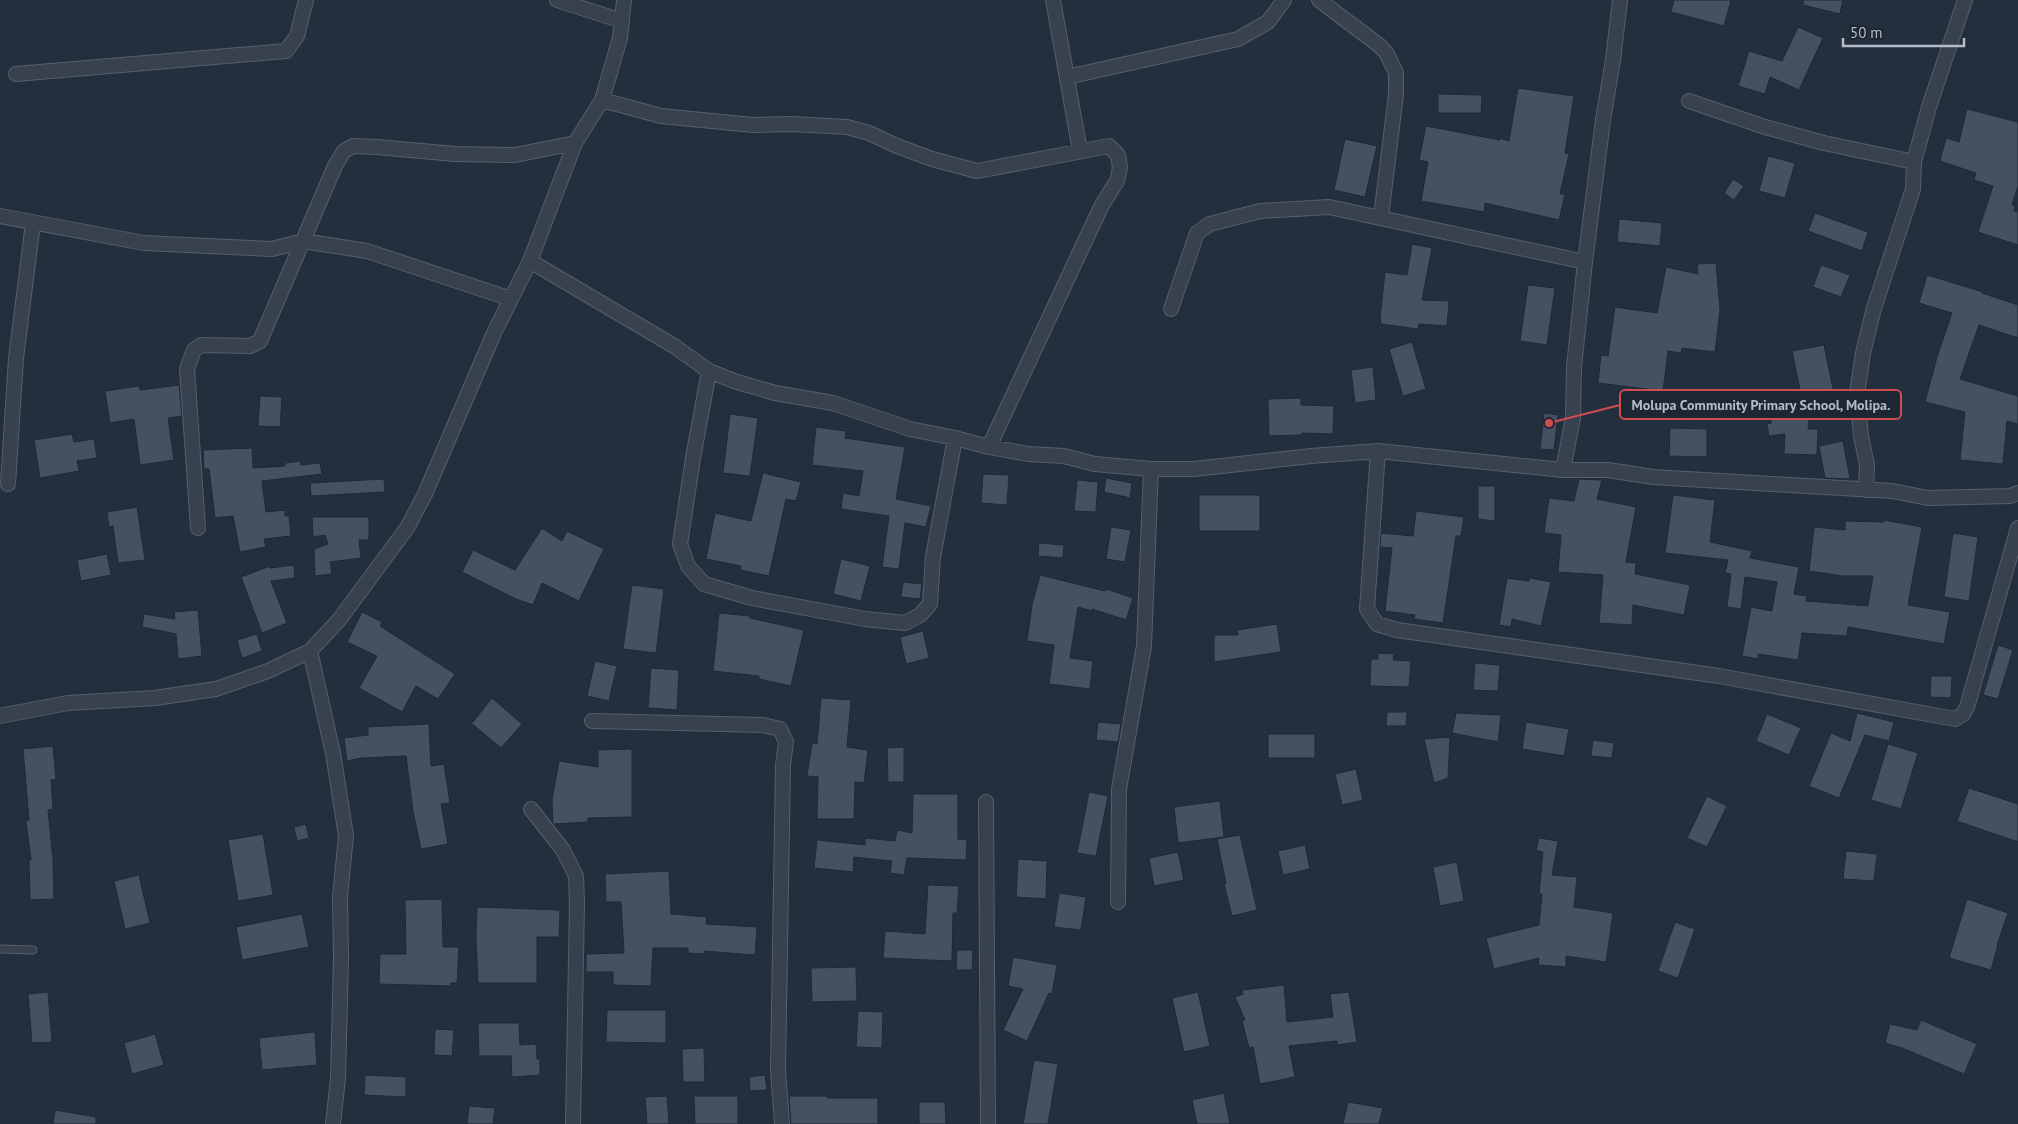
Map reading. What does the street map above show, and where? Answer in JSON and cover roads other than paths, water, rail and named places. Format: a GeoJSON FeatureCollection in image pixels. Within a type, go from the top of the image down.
{"type":"FeatureCollection","features":[{"type":"Feature","properties":{"kind":"street"},"geometry":{"type":"LineString","coordinates":[[16,74],[286,51],[297,36],[306,0]]}},
{"type":"Feature","properties":{"kind":"street"},"geometry":{"type":"LineString","coordinates":[[557,0],[622,21]]}},
{"type":"Feature","properties":{"kind":"street"},"geometry":{"type":"LineString","coordinates":[[0,716],[68,703],[155,698],[216,689],[268,671],[310,651],[339,620],[408,528],[428,486],[494,333],[530,261],[575,143],[602,100],[620,38],[624,0]]}},
{"type":"Feature","properties":{"kind":"street"},"geometry":{"type":"LineString","coordinates":[[1053,0],[1080,151]]}},
{"type":"Feature","properties":{"kind":"street"},"geometry":{"type":"LineString","coordinates":[[1067,77],[1238,38],[1268,22],[1284,0]]}},
{"type":"Feature","properties":{"kind":"street"},"geometry":{"type":"LineString","coordinates":[[1319,0],[1380,46],[1387,54],[1396,73],[1396,94],[1381,217]]}},
{"type":"Feature","properties":{"kind":"street"},"geometry":{"type":"LineString","coordinates":[[1563,470],[1573,418],[1574,367],[1585,262],[1603,120],[1614,60],[1620,0]]}},
{"type":"Feature","properties":{"kind":"street"},"geometry":{"type":"LineString","coordinates":[[1866,490],[1867,465],[1861,436],[1857,394],[1863,353],[1874,308],[1913,189],[1914,162],[1929,107],[1965,0]]}},
{"type":"Feature","properties":{"kind":"street"},"geometry":{"type":"LineString","coordinates":[[602,100],[661,116],[753,125],[791,124],[847,127],[869,133],[932,159],[977,171],[1110,146],[1118,155],[1120,168],[1117,181],[1102,205],[989,448]]}},
{"type":"Feature","properties":{"kind":"street"},"geometry":{"type":"LineString","coordinates":[[1689,101],[1764,127],[1816,141],[1914,162]]}},
{"type":"Feature","properties":{"kind":"street"},"geometry":{"type":"LineString","coordinates":[[198,528],[187,369],[194,350],[201,345],[250,346],[260,341],[335,166],[344,151],[353,146],[454,154],[515,155],[575,143]]}},
{"type":"Feature","properties":{"kind":"street"},"geometry":{"type":"LineString","coordinates":[[1171,309],[1197,233],[1210,224],[1260,211],[1329,207],[1585,262]]}},
{"type":"Feature","properties":{"kind":"street"},"geometry":{"type":"LineString","coordinates":[[0,216],[144,243],[272,249],[303,241],[367,250],[511,299]]}},
{"type":"Feature","properties":{"kind":"street"},"geometry":{"type":"LineString","coordinates":[[8,484],[16,358],[33,222]]}},
{"type":"Feature","properties":{"kind":"street"},"geometry":{"type":"LineString","coordinates":[[530,261],[674,346],[709,371],[734,381],[775,393],[833,403],[910,429],[955,438],[989,448],[1028,454],[1064,456],[1095,464],[1151,469],[1194,469],[1311,456],[1378,451],[1563,470],[1608,470],[1653,477],[1892,491],[1928,498],[2010,496],[2018,493]]}},
{"type":"Feature","properties":{"kind":"street"},"geometry":{"type":"LineString","coordinates":[[709,371],[680,544],[688,566],[704,584],[752,598],[865,619],[905,623],[920,615],[930,604],[933,557],[955,438]]}},
{"type":"Feature","properties":{"kind":"street"},"geometry":{"type":"LineString","coordinates":[[1378,451],[1367,609],[1376,624],[1397,630],[1720,676],[1955,719],[1963,714],[1967,707],[2018,528]]}},
{"type":"Feature","properties":{"kind":"street"},"geometry":{"type":"LineString","coordinates":[[1118,902],[1119,789],[1144,646],[1151,469]]}},
{"type":"Feature","properties":{"kind":"street"},"geometry":{"type":"LineString","coordinates":[[310,651],[334,753],[346,836],[340,897],[341,958],[338,1078],[333,1124]]}},
{"type":"Feature","properties":{"kind":"street"},"geometry":{"type":"LineString","coordinates":[[592,721],[763,725],[780,729],[786,742],[783,765],[778,1070],[782,1124]]}},
{"type":"Feature","properties":{"kind":"street"},"geometry":{"type":"LineString","coordinates":[[986,802],[988,1124]]}},
{"type":"Feature","properties":{"kind":"street"},"geometry":{"type":"LineString","coordinates":[[531,809],[563,850],[576,876],[578,903],[573,1124]]}},
{"type":"Feature","properties":{"kind":"lane"},"geometry":{"type":"LineString","coordinates":[[0,949],[33,950]]}},
{"type":"Feature","properties":{"kind":"place","name":"Molupa Community Primary School, Molipa."},"geometry":{"type":"Point","coordinates":[1549,423]}}]}
